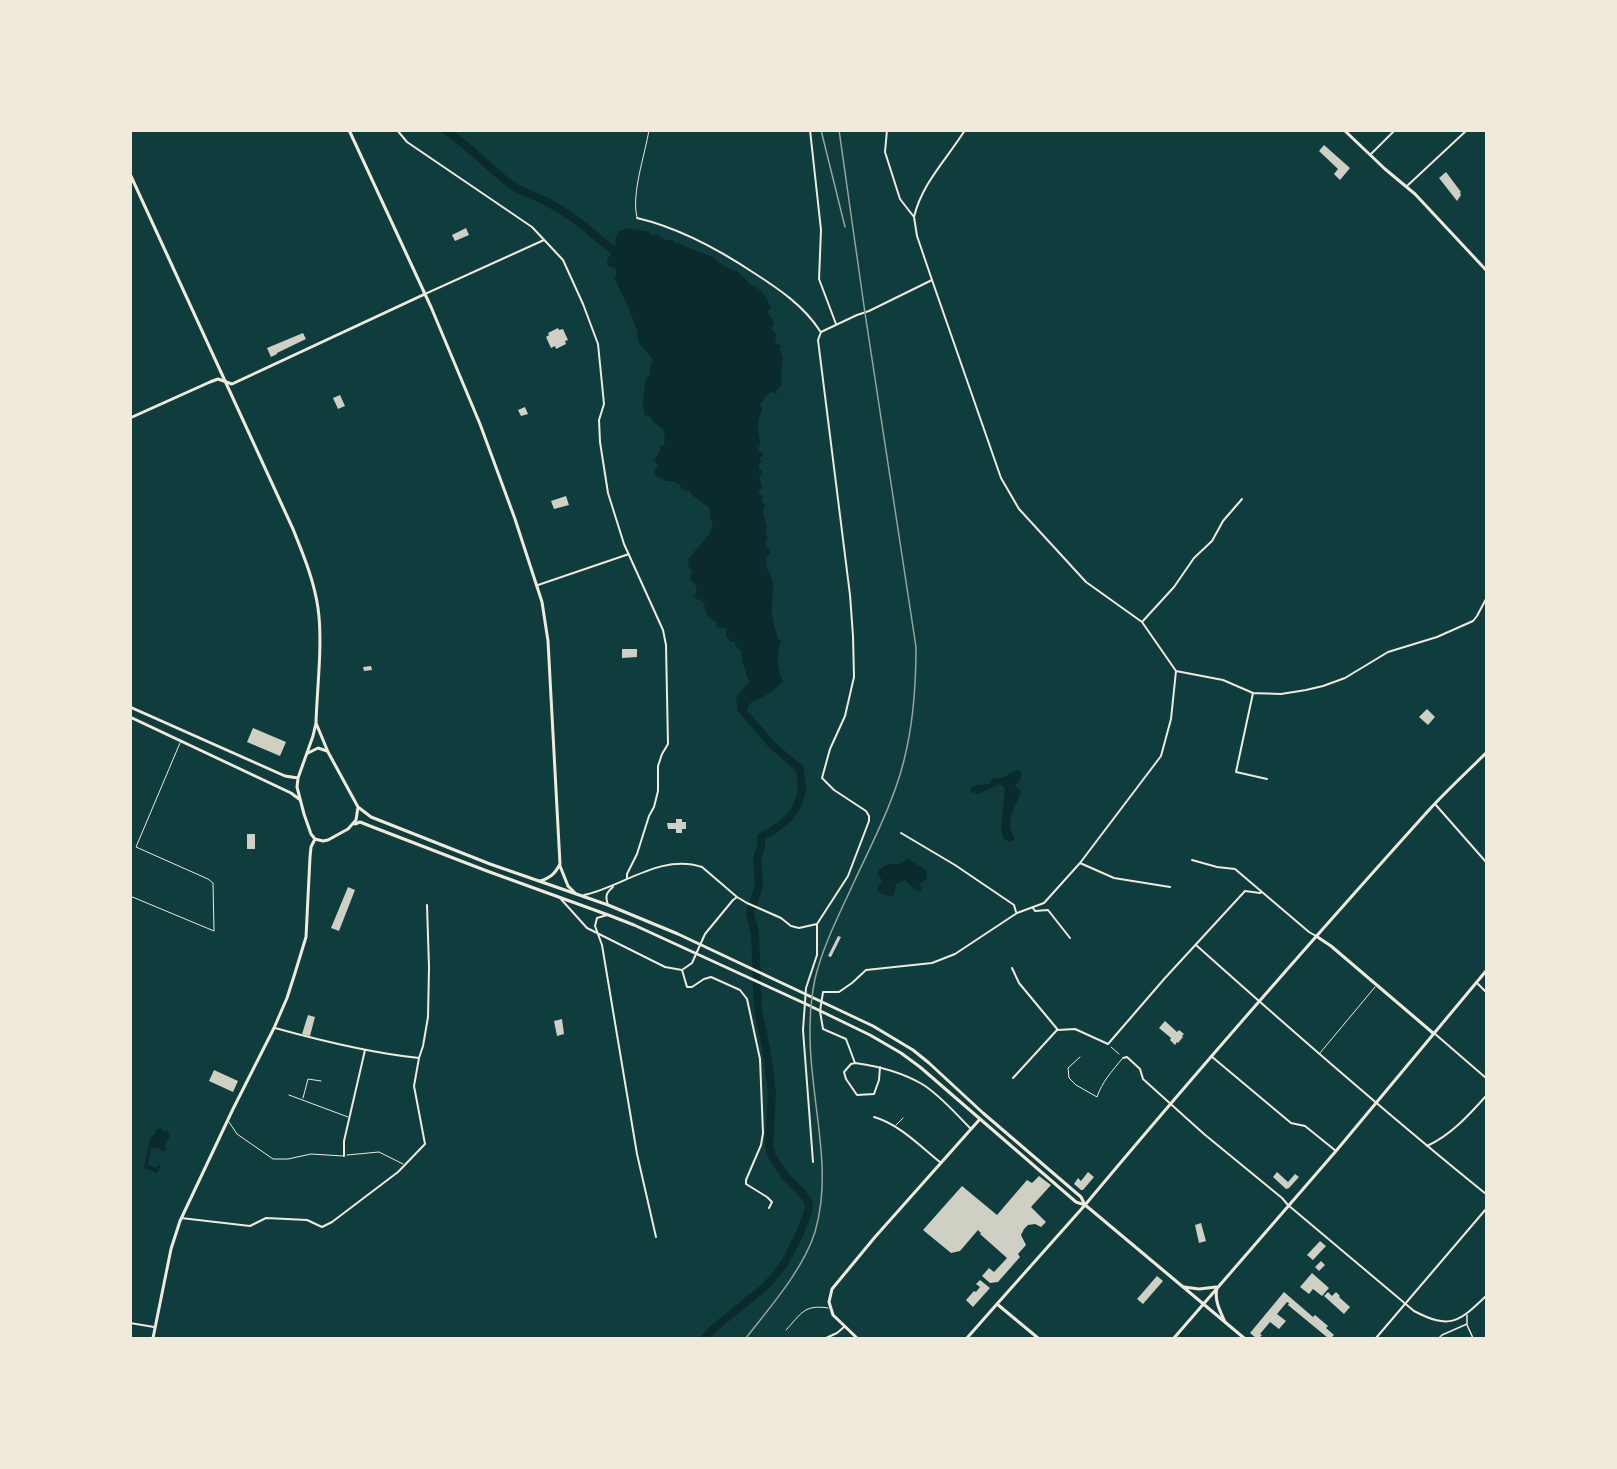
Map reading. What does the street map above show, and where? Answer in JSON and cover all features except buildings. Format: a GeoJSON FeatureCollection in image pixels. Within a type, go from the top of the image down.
{"type":"FeatureCollection","features":[{"type":"Feature","properties":{"kind":"main road"},"geometry":{"type":"LineString","coordinates":[[349,130],[425,294],[487,441],[537,585],[548,641],[560,864],[568,886],[575,893]]}},
{"type":"Feature","properties":{"kind":"main road"},"geometry":{"type":"LineString","coordinates":[[1344,130],[1407,186],[1449,228],[1486,270]]}},
{"type":"Feature","properties":{"kind":"main road"},"geometry":{"type":"LineString","coordinates":[[130,174],[293,529],[315,593],[319,638],[316,723],[298,778],[299,799],[310,834],[315,839],[328,840],[360,822],[608,915],[806,1004],[901,1053],[1076,1202],[1085,1204]]}},
{"type":"Feature","properties":{"kind":"main road"},"geometry":{"type":"LineString","coordinates":[[130,418],[218,379],[232,384],[425,294]]}},
{"type":"Feature","properties":{"kind":"main road"},"geometry":{"type":"LineString","coordinates":[[130,707],[285,776],[298,778]]}},
{"type":"Feature","properties":{"kind":"main road"},"geometry":{"type":"LineString","coordinates":[[144,723],[149,715]]}},
{"type":"Feature","properties":{"kind":"main road"},"geometry":{"type":"LineString","coordinates":[[130,717],[291,793],[299,799]]}},
{"type":"Feature","properties":{"kind":"main road"},"geometry":{"type":"LineString","coordinates":[[316,723],[328,752],[358,807],[371,818],[678,933],[873,1026],[913,1050],[1081,1197],[1085,1204],[1244,1338]]}},
{"type":"Feature","properties":{"kind":"main road"},"geometry":{"type":"LineString","coordinates":[[307,754],[318,748],[328,752]]}},
{"type":"Feature","properties":{"kind":"main road"},"geometry":{"type":"LineString","coordinates":[[967,1338],[1316,936],[1435,804],[1486,753]]}},
{"type":"Feature","properties":{"kind":"main road"},"geometry":{"type":"LineString","coordinates":[[353,825],[358,807]]}},
{"type":"Feature","properties":{"kind":"main road"},"geometry":{"type":"LineString","coordinates":[[153,1338],[171,1249],[181,1218],[274,1028],[287,998],[305,943],[310,857],[315,839]]}},
{"type":"Feature","properties":{"kind":"main road"},"geometry":{"type":"LineString","coordinates":[[538,881],[548,879],[556,872],[560,864]]}},
{"type":"Feature","properties":{"kind":"main road"},"geometry":{"type":"LineString","coordinates":[[673,943],[678,933]]}},
{"type":"Feature","properties":{"kind":"main road"},"geometry":{"type":"LineString","coordinates":[[1316,936],[1331,946],[1433,1033]]}},
{"type":"Feature","properties":{"kind":"main road"},"geometry":{"type":"LineString","coordinates":[[1174,1338],[1336,1151],[1486,971]]}},
{"type":"Feature","properties":{"kind":"main road"},"geometry":{"type":"LineString","coordinates":[[856,1338],[833,1315],[828,1302],[832,1288],[874,1237],[980,1119]]}},
{"type":"Feature","properties":{"kind":"main road"},"geometry":{"type":"LineString","coordinates":[[1181,1287],[1218,1286]]}},
{"type":"Feature","properties":{"kind":"main road"},"geometry":{"type":"LineString","coordinates":[[1218,1286],[1216,1294],[1219,1309],[1226,1323]]}},
{"type":"Feature","properties":{"kind":"main road"},"geometry":{"type":"LineString","coordinates":[[998,1304],[1038,1338]]}},
{"type":"Feature","properties":{"kind":"street"},"geometry":{"type":"LineString","coordinates":[[397,130],[407,142],[532,227],[563,260],[598,344],[604,405],[599,420],[608,493],[629,554],[664,634],[667,653],[668,744],[658,766],[657,796],[654,807],[627,879]]}},
{"type":"Feature","properties":{"kind":"street"},"geometry":{"type":"LineString","coordinates":[[810,130],[821,230],[819,279],[836,324]]}},
{"type":"Feature","properties":{"kind":"street"},"geometry":{"type":"LineString","coordinates":[[887,130],[885,152],[900,199],[914,218]]}},
{"type":"Feature","properties":{"kind":"street"},"geometry":{"type":"LineString","coordinates":[[855,1063],[846,1039],[823,1029],[820,1011],[823,992],[839,992],[866,970],[932,963],[962,950],[1017,913],[1044,903],[1080,863],[1161,756],[1171,719],[1176,671],[1142,622],[1086,582],[1019,509],[1001,478],[917,236],[914,218],[917,203],[927,183],[965,130]]}},
{"type":"Feature","properties":{"kind":"street"},"geometry":{"type":"LineString","coordinates":[[1370,155],[1395,130]]}},
{"type":"Feature","properties":{"kind":"street"},"geometry":{"type":"LineString","coordinates":[[1407,186],[1467,130]]}},
{"type":"Feature","properties":{"kind":"street"},"geometry":{"type":"LineString","coordinates":[[637,218],[653,222],[709,245],[777,289],[812,318],[821,332]]}},
{"type":"Feature","properties":{"kind":"street"},"geometry":{"type":"LineString","coordinates":[[425,294],[544,240]]}},
{"type":"Feature","properties":{"kind":"street"},"geometry":{"type":"LineString","coordinates":[[813,1162],[803,1030],[806,988],[817,956],[817,924],[848,876],[869,821],[866,812],[834,790],[822,778],[830,749],[845,716],[854,677],[850,595],[818,340],[821,332],[836,324],[869,311],[932,280]]}},
{"type":"Feature","properties":{"kind":"street"},"geometry":{"type":"LineString","coordinates":[[869,311],[872,315]]}},
{"type":"Feature","properties":{"kind":"street"},"geometry":{"type":"LineString","coordinates":[[1142,622],[1174,587],[1194,558],[1212,541],[1223,521],[1242,498]]}},
{"type":"Feature","properties":{"kind":"street"},"geometry":{"type":"LineString","coordinates":[[537,585],[629,554]]}},
{"type":"Feature","properties":{"kind":"street"},"geometry":{"type":"LineString","coordinates":[[1176,671],[1223,680],[1253,693],[1281,694],[1306,690],[1345,678],[1388,652],[1437,637],[1473,621],[1486,599]]}},
{"type":"Feature","properties":{"kind":"street"},"geometry":{"type":"LineString","coordinates":[[1253,693],[1236,772],[1267,779]]}},
{"type":"Feature","properties":{"kind":"street"},"geometry":{"type":"LineString","coordinates":[[1435,804],[1486,862]]}},
{"type":"Feature","properties":{"kind":"street"},"geometry":{"type":"LineString","coordinates":[[901,833],[955,865],[1014,905],[1017,913]]}},
{"type":"Feature","properties":{"kind":"street"},"geometry":{"type":"LineString","coordinates":[[1192,860],[1235,869],[1316,936]]}},
{"type":"Feature","properties":{"kind":"street"},"geometry":{"type":"LineString","coordinates":[[582,896],[675,863],[694,864],[702,867],[737,897],[781,918],[791,926],[799,928],[817,924]]}},
{"type":"Feature","properties":{"kind":"street"},"geometry":{"type":"LineString","coordinates":[[1080,863],[1114,878],[1170,887]]}},
{"type":"Feature","properties":{"kind":"street"},"geometry":{"type":"LineString","coordinates":[[608,905],[606,893],[615,885]]}},
{"type":"Feature","properties":{"kind":"street"},"geometry":{"type":"LineString","coordinates":[[1012,1078],[1058,1030],[1075,1029],[1108,1044],[1245,891],[1262,892]]}},
{"type":"Feature","properties":{"kind":"street"},"geometry":{"type":"LineString","coordinates":[[560,898],[587,928],[665,967],[682,970],[692,963],[705,934],[737,897]]}},
{"type":"Feature","properties":{"kind":"street"},"geometry":{"type":"LineString","coordinates":[[181,1218],[250,1226],[266,1218],[307,1220],[322,1227],[332,1222],[398,1172],[425,1144],[414,1086],[428,1017],[427,905]]}},
{"type":"Feature","properties":{"kind":"street"},"geometry":{"type":"LineString","coordinates":[[1033,908],[1035,911],[1048,910],[1070,938]]}},
{"type":"Feature","properties":{"kind":"street"},"geometry":{"type":"LineString","coordinates":[[608,915],[597,918],[595,926],[602,945],[637,1154],[656,1237]]}},
{"type":"Feature","properties":{"kind":"street"},"geometry":{"type":"LineString","coordinates":[[1196,945],[1319,1054],[1486,1194]]}},
{"type":"Feature","properties":{"kind":"street"},"geometry":{"type":"LineString","coordinates":[[1012,968],[1019,983],[1058,1030]]}},
{"type":"Feature","properties":{"kind":"street"},"geometry":{"type":"LineString","coordinates":[[682,970],[687,987],[692,987],[711,977],[740,990],[747,999],[760,1059],[763,1133],[761,1145],[746,1184],[767,1197],[772,1202],[770,1208]]}},
{"type":"Feature","properties":{"kind":"street"},"geometry":{"type":"LineString","coordinates":[[1477,983],[1486,992]]}},
{"type":"Feature","properties":{"kind":"street"},"geometry":{"type":"LineString","coordinates":[[274,1028],[365,1050],[419,1058]]}},
{"type":"Feature","properties":{"kind":"street"},"geometry":{"type":"LineString","coordinates":[[1433,1033],[1486,1078]]}},
{"type":"Feature","properties":{"kind":"street"},"geometry":{"type":"LineString","coordinates":[[344,1156],[344,1141],[365,1050]]}},
{"type":"Feature","properties":{"kind":"street"},"geometry":{"type":"LineString","coordinates":[[1211,1056],[1291,1123],[1305,1126],[1336,1151]]}},
{"type":"Feature","properties":{"kind":"street"},"geometry":{"type":"LineString","coordinates":[[1123,1058],[1127,1057],[1140,1069],[1143,1079],[1204,1134],[1405,1304],[1421,1315],[1448,1323],[1467,1314],[1486,1296]]}},
{"type":"Feature","properties":{"kind":"street"},"geometry":{"type":"LineString","coordinates":[[880,1066],[879,1080],[874,1094],[857,1095],[844,1072],[855,1063],[880,1066],[922,1084],[970,1128]]}},
{"type":"Feature","properties":{"kind":"street"},"geometry":{"type":"LineString","coordinates":[[1427,1146],[1438,1141],[1461,1123],[1486,1096]]}},
{"type":"Feature","properties":{"kind":"street"},"geometry":{"type":"LineString","coordinates":[[874,1117],[895,1126],[940,1162]]}},
{"type":"Feature","properties":{"kind":"street"},"geometry":{"type":"LineString","coordinates":[[1376,1338],[1486,1209]]}},
{"type":"Feature","properties":{"kind":"street"},"geometry":{"type":"LineString","coordinates":[[1467,1314],[1467,1324],[1473,1338]]}},
{"type":"Feature","properties":{"kind":"street"},"geometry":{"type":"LineString","coordinates":[[130,1323],[155,1327]]}},
{"type":"Feature","properties":{"kind":"street"},"geometry":{"type":"LineString","coordinates":[[1439,1338],[1467,1324]]}},
{"type":"Feature","properties":{"kind":"street"},"geometry":{"type":"LineString","coordinates":[[826,1338],[837,1334],[844,1327]]}},
{"type":"Feature","properties":{"kind":"lane"},"geometry":{"type":"LineString","coordinates":[[637,218],[635,211],[638,185],[650,130]]}},
{"type":"Feature","properties":{"kind":"lane"},"geometry":{"type":"LineString","coordinates":[[130,896],[214,931],[213,883],[136,847],[181,741]]}},
{"type":"Feature","properties":{"kind":"lane"},"geometry":{"type":"LineString","coordinates":[[1319,1054],[1376,985]]}},
{"type":"Feature","properties":{"kind":"lane"},"geometry":{"type":"LineString","coordinates":[[1080,1057],[1068,1068],[1069,1078],[1076,1085],[1097,1097],[1107,1075],[1123,1058]]}},
{"type":"Feature","properties":{"kind":"lane"},"geometry":{"type":"LineString","coordinates":[[303,1100],[308,1079],[321,1081]]}},
{"type":"Feature","properties":{"kind":"lane"},"geometry":{"type":"LineString","coordinates":[[289,1095],[350,1118]]}},
{"type":"Feature","properties":{"kind":"lane"},"geometry":{"type":"LineString","coordinates":[[895,1126],[903,1118]]}},
{"type":"Feature","properties":{"kind":"lane"},"geometry":{"type":"LineString","coordinates":[[228,1120],[237,1134],[273,1158],[288,1159],[311,1154],[344,1156],[379,1152],[405,1165]]}},
{"type":"Feature","properties":{"kind":"lane"},"geometry":{"type":"LineString","coordinates":[[786,1330],[806,1310],[815,1306],[830,1308]]}},
{"type":"Feature","properties":{"kind":"path"},"geometry":{"type":"LineString","coordinates":[[1108,1044],[1123,1058]]}},
{"type":"Feature","properties":{"kind":"water"},"geometry":{"type":"Polygon","coordinates":[[[627,228],[649,232],[651,235],[658,234],[659,237],[673,240],[675,243],[678,242],[713,257],[737,271],[762,292],[762,295],[765,294],[771,307],[768,311],[774,324],[771,328],[776,334],[775,345],[782,346],[779,348],[783,357],[782,384],[776,391],[777,395],[774,392],[769,393],[760,404],[762,410],[758,427],[761,445],[758,447],[763,456],[759,464],[759,470],[762,470],[759,476],[762,488],[758,492],[763,497],[761,499],[765,506],[763,511],[768,538],[765,543],[771,552],[766,558],[767,569],[773,584],[772,618],[778,639],[781,641],[778,661],[783,682],[770,693],[749,704],[743,712],[738,712],[736,697],[749,682],[742,661],[742,652],[735,645],[735,641],[731,642],[726,636],[726,628],[716,627],[715,621],[708,617],[703,605],[707,602],[702,602],[694,596],[697,590],[694,582],[690,580],[692,571],[688,567],[687,560],[711,531],[713,523],[709,509],[690,491],[683,490],[677,483],[656,476],[654,472],[658,465],[654,461],[660,446],[664,445],[665,437],[663,429],[653,422],[650,416],[644,415],[643,400],[646,378],[651,372],[649,370],[653,360],[639,343],[637,330],[614,277],[616,268],[608,266],[607,262],[616,250],[617,235],[620,230],[627,228]]]}},
{"type":"Feature","properties":{"kind":"water"},"geometry":{"type":"Polygon","coordinates":[[[1017,770],[1022,772],[1015,786],[1021,791],[1010,820],[1011,831],[1015,839],[1009,842],[1003,838],[1001,830],[1005,787],[999,784],[979,794],[971,792],[971,788],[989,784],[992,779],[1004,777],[1017,770]]]}},
{"type":"Feature","properties":{"kind":"water"},"geometry":{"type":"Polygon","coordinates":[[[907,858],[927,871],[927,879],[920,884],[922,890],[917,891],[905,880],[896,884],[894,895],[879,893],[877,889],[882,880],[877,874],[879,870],[888,864],[901,863],[907,858]]]}},
{"type":"Feature","properties":{"kind":"water"},"geometry":{"type":"Polygon","coordinates":[[[161,1128],[163,1132],[168,1131],[170,1137],[165,1143],[166,1151],[162,1151],[159,1147],[151,1148],[148,1164],[155,1168],[161,1166],[157,1173],[144,1168],[150,1138],[155,1134],[155,1130],[161,1128]]]}},
{"type":"Feature","properties":{"kind":"waterway"},"geometry":{"type":"LineString","coordinates":[[445,130],[513,186],[561,210],[624,257]]}},
{"type":"Feature","properties":{"kind":"waterway"},"geometry":{"type":"LineString","coordinates":[[705,1338],[767,1285],[784,1264],[800,1233],[809,1203],[785,1176],[772,1156],[769,1146],[772,1092],[758,1010],[755,933],[750,913],[759,886],[757,859],[761,837],[783,823],[794,812],[801,797],[800,769],[772,745],[742,710],[745,704]]}},
{"type":"Feature","properties":{"kind":"railway"},"geometry":{"type":"LineString","coordinates":[[821,130],[845,227]]}},
{"type":"Feature","properties":{"kind":"railway"},"geometry":{"type":"LineString","coordinates":[[746,1338],[794,1274],[815,1232],[822,1194],[822,1156],[810,1042],[810,1016],[815,979],[832,929],[898,782],[907,747],[916,672],[916,647],[839,130]]}}]}
